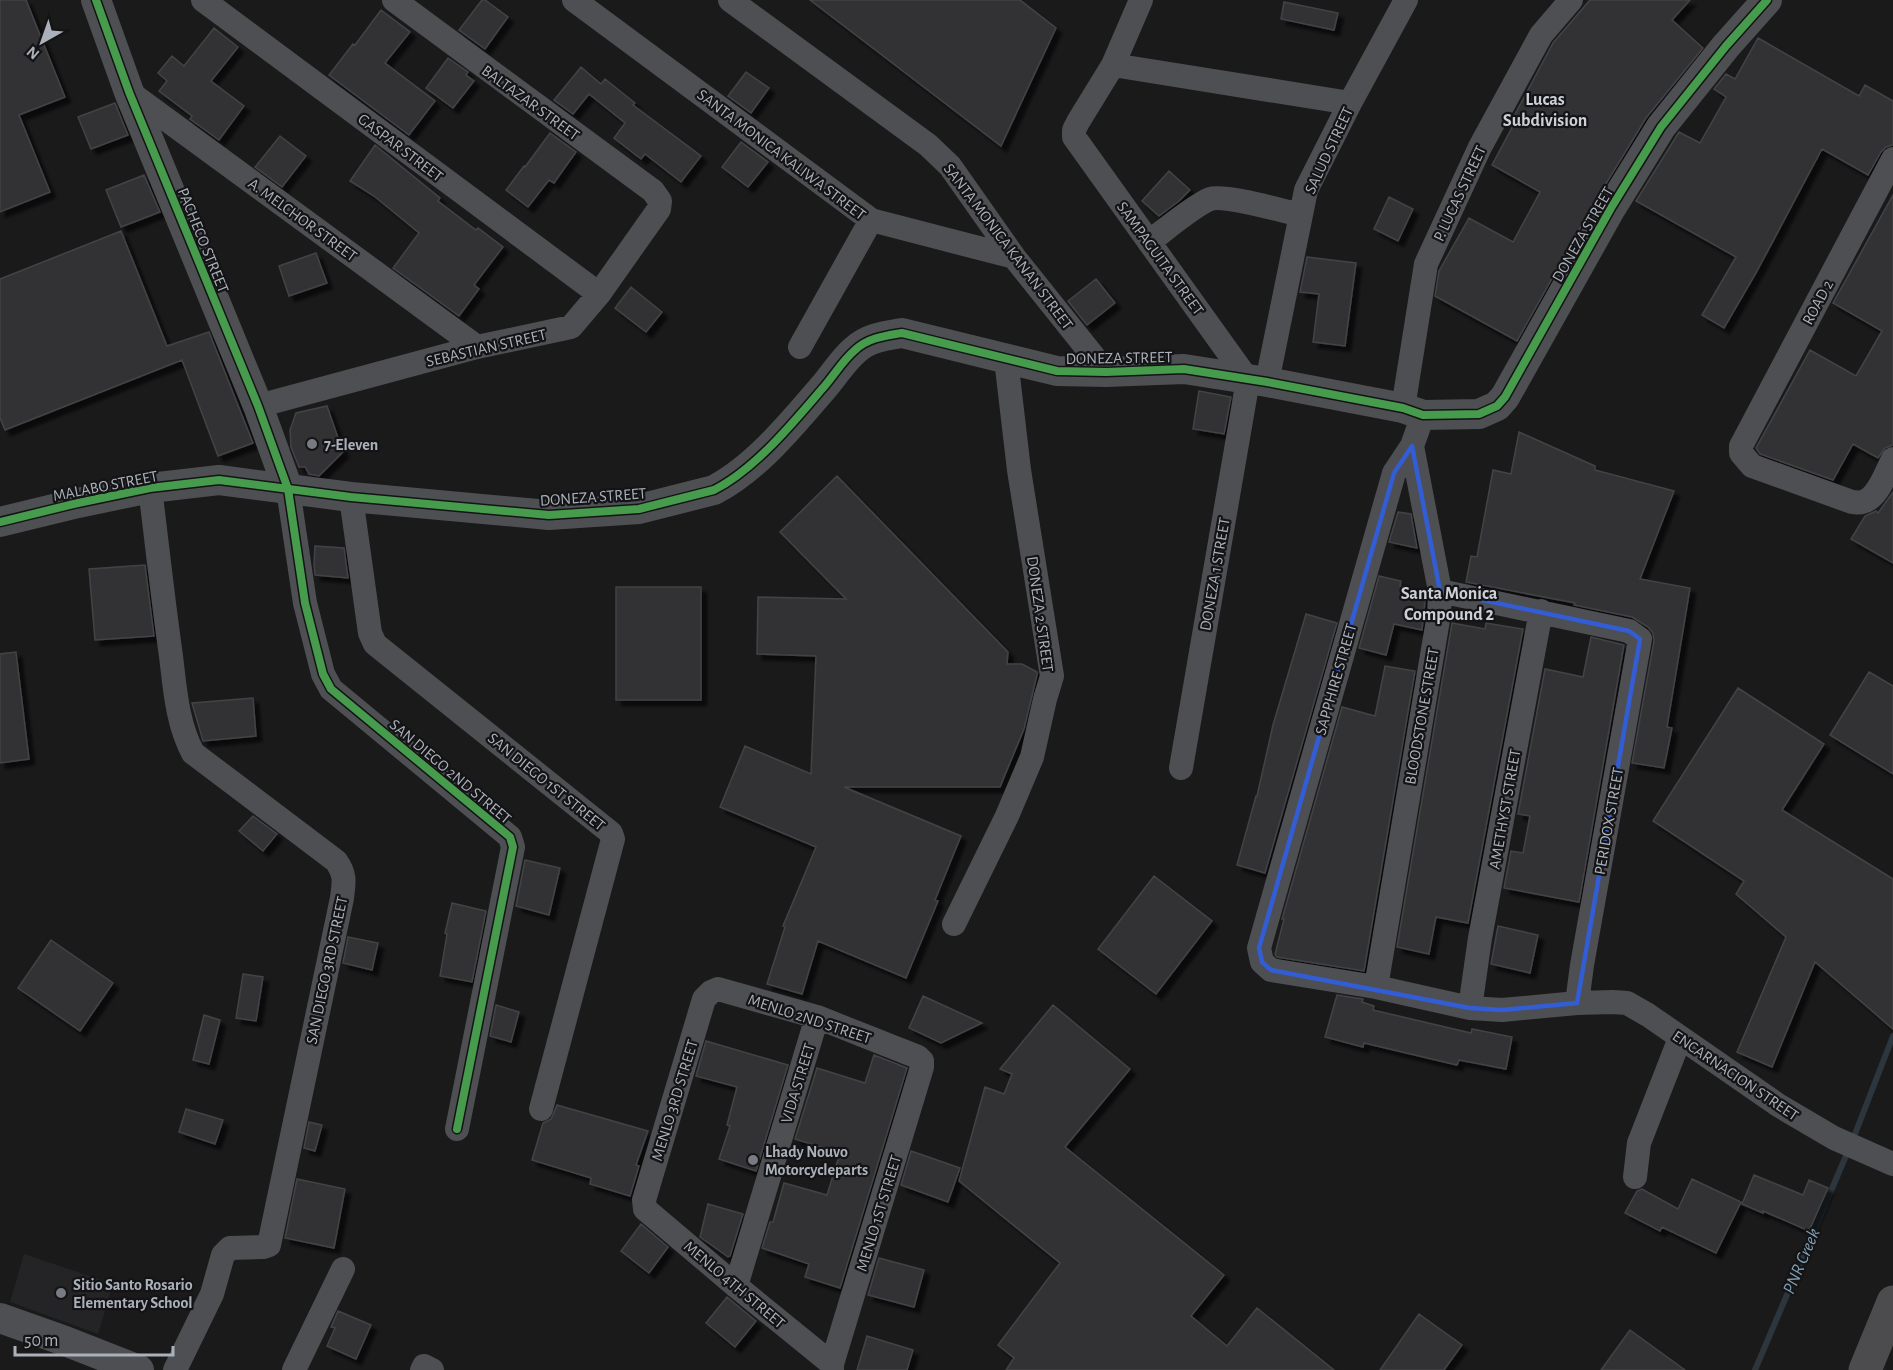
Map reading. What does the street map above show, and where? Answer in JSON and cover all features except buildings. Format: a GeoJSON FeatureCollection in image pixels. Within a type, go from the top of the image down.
{"type":"FeatureCollection","features":[{"type":"Feature","properties":{"kind":"highway"},"geometry":{"type":"LineString","coordinates":[[1865,1370],[1893,1302]]}},
{"type":"Feature","properties":{"kind":"street","name":"PACHECO STREET"},"geometry":{"type":"LineString","coordinates":[[96,0],[129,92],[258,406],[288,489]]}},
{"type":"Feature","properties":{"kind":"street","name":"GASPAR STREET"},"geometry":{"type":"LineString","coordinates":[[203,0],[599,294]]}},
{"type":"Feature","properties":{"kind":"street","name":"BALTAZAR STREET"},"geometry":{"type":"LineString","coordinates":[[394,0],[653,191],[660,201],[659,209]]}},
{"type":"Feature","properties":{"kind":"street","name":"SANTA MONICA KALIWA STREET"},"geometry":{"type":"LineString","coordinates":[[574,0],[870,220],[1014,257]]}},
{"type":"Feature","properties":{"kind":"street","name":"SANTA MONICA KANAN STREET"},"geometry":{"type":"LineString","coordinates":[[730,0],[928,145],[950,165],[1014,257],[1106,372]]}},
{"type":"Feature","properties":{"kind":"street"},"geometry":{"type":"LineString","coordinates":[[1141,0],[1113,65],[1350,103]]}},
{"type":"Feature","properties":{"kind":"street","name":"SALUD STREET"},"geometry":{"type":"LineString","coordinates":[[1257,381],[1306,190],[1406,0]]}},
{"type":"Feature","properties":{"kind":"street","name":"P. LUCAS STREET"},"geometry":{"type":"LineString","coordinates":[[1413,412],[1426,264],[1491,126],[1541,35],[1571,0]]}},
{"type":"Feature","properties":{"kind":"street","name":"DONEZA STREET"},"geometry":{"type":"LineString","coordinates":[[288,489],[351,498],[549,515],[639,509],[714,490],[723,486],[747,467],[782,434],[855,350],[878,337],[902,333],[1057,371],[1184,369],[1413,412],[1479,414],[1497,406],[1505,398],[1611,208],[1661,128],[1726,46],[1767,0]]}},
{"type":"Feature","properties":{"kind":"street","name":"SAMPAGUITA STREET"},"geometry":{"type":"LineString","coordinates":[[1113,65],[1078,122],[1074,130],[1074,137],[1149,242],[1257,381]]}},
{"type":"Feature","properties":{"kind":"street","name":"A. MELCHOR STREET"},"geometry":{"type":"LineString","coordinates":[[129,92],[477,347]]}},
{"type":"Feature","properties":{"kind":"street","name":"ROAD 2"},"geometry":{"type":"LineString","coordinates":[[1893,159],[1741,446],[1741,453],[1752,466],[1852,502],[1862,502],[1875,493],[1893,459]]}},
{"type":"Feature","properties":{"kind":"street"},"geometry":{"type":"LineString","coordinates":[[1149,242],[1212,198],[1227,199],[1301,215]]}},
{"type":"Feature","properties":{"kind":"street","name":"SEBASTIAN STREET"},"geometry":{"type":"LineString","coordinates":[[258,406],[477,347],[571,327],[599,294],[659,209]]}},
{"type":"Feature","properties":{"kind":"street"},"geometry":{"type":"LineString","coordinates":[[800,347],[870,220]]}},
{"type":"Feature","properties":{"kind":"street","name":"DONEZA 2 STREET"},"geometry":{"type":"LineString","coordinates":[[954,924],[1007,816],[1032,757],[1052,676],[1019,470],[1006,359]]}},
{"type":"Feature","properties":{"kind":"street","name":"DONEZA 1 STREET"},"geometry":{"type":"LineString","coordinates":[[1181,768],[1257,381]]}},
{"type":"Feature","properties":{"kind":"street","name":"SAPPHIRE STREET"},"geometry":{"type":"LineString","coordinates":[[1259,948],[1394,473],[1412,446],[1413,412]]}},
{"type":"Feature","properties":{"kind":"street","name":"BLOODSTONE STREET"},"geometry":{"type":"LineString","coordinates":[[1376,987],[1439,614],[1440,591],[1412,446]]}},
{"type":"Feature","properties":{"kind":"street","name":"MALABO STREET"},"geometry":{"type":"LineString","coordinates":[[0,522],[150,488],[219,480],[288,489]]}},
{"type":"Feature","properties":{"kind":"street","name":"SAN DIEGO 3RD STREET"},"geometry":{"type":"LineString","coordinates":[[150,488],[169,646],[180,721],[185,739],[193,753],[336,861],[344,877],[342,898],[268,1245],[230,1248],[223,1255],[212,1294],[175,1370]]}},
{"type":"Feature","properties":{"kind":"street","name":"SAN DIEGO 2ND STREET"},"geometry":{"type":"LineString","coordinates":[[288,489],[305,603],[323,674],[331,689],[510,837],[513,848],[457,1129]]}},
{"type":"Feature","properties":{"kind":"street","name":"SAN DIEGO 1ST STREET"},"geometry":{"type":"LineString","coordinates":[[351,498],[370,633],[375,644],[611,833],[613,840],[541,1109]]}},
{"type":"Feature","properties":{"kind":"street"},"geometry":{"type":"LineString","coordinates":[[1440,591],[1541,611]]}},
{"type":"Feature","properties":{"kind":"street","name":"PERIDOX STREET"},"geometry":{"type":"LineString","coordinates":[[1541,611],[1629,631],[1640,639],[1577,1003]]}},
{"type":"Feature","properties":{"kind":"street","name":"AMETHYST STREET"},"geometry":{"type":"LineString","coordinates":[[1470,1008],[1480,938],[1541,611]]}},
{"type":"Feature","properties":{"kind":"street","name":"ENCARNACION STREET"},"geometry":{"type":"LineString","coordinates":[[1259,948],[1262,962],[1271,970],[1376,987],[1470,1008],[1502,1010],[1577,1003],[1627,1003],[1778,1105],[1834,1138],[1893,1164]]}},
{"type":"Feature","properties":{"kind":"street","name":"MENLO 2ND STREET"},"geometry":{"type":"LineString","coordinates":[[704,999],[718,989],[817,1017],[918,1057]]}},
{"type":"Feature","properties":{"kind":"street","name":"MENLO 3RD STREET"},"geometry":{"type":"LineString","coordinates":[[644,1200],[704,999]]}},
{"type":"Feature","properties":{"kind":"street","name":"VIDA STREET"},"geometry":{"type":"LineString","coordinates":[[736,1286],[817,1017]]}},
{"type":"Feature","properties":{"kind":"street"},"geometry":{"type":"LineString","coordinates":[[1635,1177],[1639,1143],[1680,1038]]}},
{"type":"Feature","properties":{"kind":"street","name":"MENLO 1ST STREET"},"geometry":{"type":"LineString","coordinates":[[832,1367],[922,1067],[922,1061],[918,1057]]}},
{"type":"Feature","properties":{"kind":"street","name":"MENLO 4TH STREET"},"geometry":{"type":"LineString","coordinates":[[644,1200],[645,1209],[832,1367]]}},
{"type":"Feature","properties":{"kind":"street"},"geometry":{"type":"LineString","coordinates":[[294,1370],[343,1269]]}},
{"type":"Feature","properties":{"kind":"street"},"geometry":{"type":"LineString","coordinates":[[0,1318],[139,1370]]}},
{"type":"Feature","properties":{"kind":"street"},"geometry":{"type":"LineString","coordinates":[[422,1370],[424,1366],[432,1370]]}},
{"type":"Feature","properties":{"kind":"highlighted area"},"geometry":{"type":"Polygon","coordinates":[[[1412,446],[1440,591],[1629,631],[1640,639],[1577,1003],[1502,1010],[1470,1008],[1271,970],[1262,962],[1259,948],[1394,473],[1412,446]]]}},
{"type":"Feature","properties":{"kind":"shaded area","name":"Sitio Santo Rosario Elementary School"},"geometry":{"type":"Polygon","coordinates":[[[24,1254],[113,1284],[98,1334],[10,1302],[24,1254]]]}},
{"type":"Feature","properties":{"kind":"waterway","name":"PNR Creek"},"geometry":{"type":"LineString","coordinates":[[1855,1134],[1893,1036]]}},
{"type":"Feature","properties":{"kind":"waterway","name":"PNR Creek"},"geometry":{"type":"LineString","coordinates":[[1755,1370],[1848,1151]]}},
{"type":"Feature","properties":{"kind":"cycle path"},"geometry":{"type":"LineString","coordinates":[[96,0],[129,92],[258,406],[288,489],[305,603],[323,674],[331,689],[510,837],[513,847],[457,1129]]}},
{"type":"Feature","properties":{"kind":"cycle path"},"geometry":{"type":"LineString","coordinates":[[0,522],[150,488],[219,480],[351,497],[549,515],[639,509],[714,490],[729,481],[772,445],[855,350],[871,340],[902,333],[1057,371],[1184,369],[1403,408],[1423,415],[1479,414],[1497,406],[1505,397],[1611,208],[1661,127],[1726,46],[1767,0]]}},
{"type":"Feature","properties":{"kind":"place","name":"7-Eleven"},"geometry":{"type":"Point","coordinates":[312,444]}},
{"type":"Feature","properties":{"kind":"place","name":"Lhady Nouvo Motorcycleparts"},"geometry":{"type":"Point","coordinates":[753,1160]}},
{"type":"Feature","properties":{"kind":"place","name":"Sitio Santo Rosario Elementary School"},"geometry":{"type":"Point","coordinates":[61,1293]}},
{"type":"Feature","properties":{"kind":"district","name":"Lucas Subdivision"},"geometry":{"type":"Point","coordinates":[1545,109]}},
{"type":"Feature","properties":{"kind":"district","name":"Santa Monica Compound 2"},"geometry":{"type":"Point","coordinates":[1449,603]}}]}
